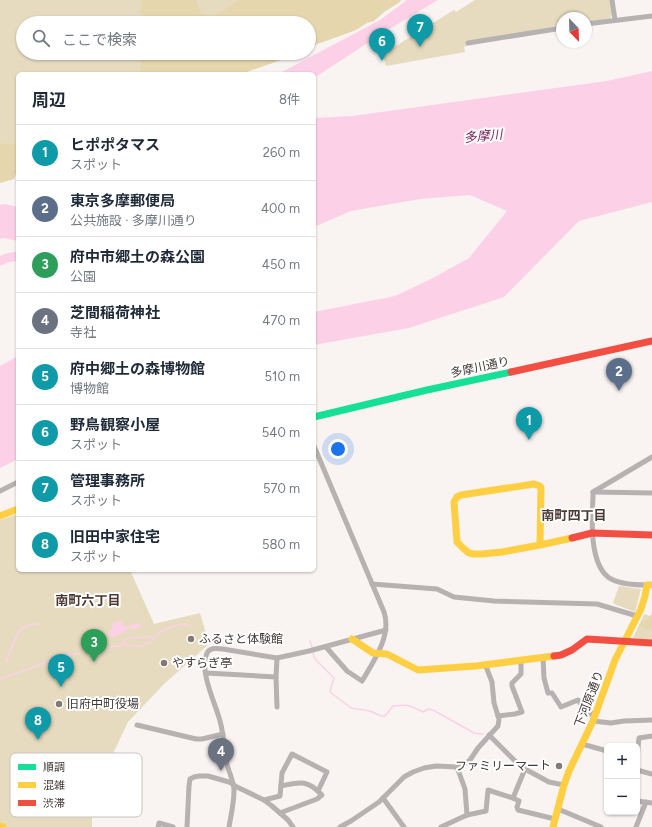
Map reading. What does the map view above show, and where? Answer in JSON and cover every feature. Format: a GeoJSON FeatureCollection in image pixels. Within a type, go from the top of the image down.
{"type":"FeatureCollection","features":[{"type":"Feature","properties":{"kind":"street"},"geometry":{"type":"LineString","coordinates":[[612,0],[615,20]]}},
{"type":"Feature","properties":{"kind":"street"},"geometry":{"type":"LineString","coordinates":[[592,23],[652,16]]}},
{"type":"Feature","properties":{"kind":"street"},"geometry":{"type":"LineString","coordinates":[[468,43],[556,29]]}},
{"type":"Feature","properties":{"kind":"street","name":"多摩川通り"},"geometry":{"type":"LineString","coordinates":[[316,416],[652,341]]}},
{"type":"Feature","properties":{"kind":"street"},"geometry":{"type":"LineString","coordinates":[[316,451],[386,617],[385,636],[377,655],[362,681],[347,671],[326,646]]}},
{"type":"Feature","properties":{"kind":"street"},"geometry":{"type":"LineString","coordinates":[[650,585],[621,582],[608,577],[599,565],[592,539],[592,533],[594,492],[652,457]]}},
{"type":"Feature","properties":{"kind":"street"},"geometry":{"type":"LineString","coordinates":[[0,491],[16,483]]}},
{"type":"Feature","properties":{"kind":"street"},"geometry":{"type":"LineString","coordinates":[[540,544],[540,486],[534,484],[461,495],[457,497],[454,502],[458,542],[469,553],[478,554],[516,550],[592,533],[652,535]]}},
{"type":"Feature","properties":{"kind":"street"},"geometry":{"type":"LineString","coordinates":[[594,492],[652,493]]}},
{"type":"Feature","properties":{"kind":"street"},"geometry":{"type":"LineString","coordinates":[[0,516],[16,510]]}},
{"type":"Feature","properties":{"kind":"street"},"geometry":{"type":"LineString","coordinates":[[372,584],[437,589],[454,598],[494,601],[597,604],[638,616]]}},
{"type":"Feature","properties":{"kind":"street","name":"下河原通り"},"geometry":{"type":"LineString","coordinates":[[553,827],[569,771],[597,712],[615,660],[638,616],[650,585]]}},
{"type":"Feature","properties":{"kind":"street"},"geometry":{"type":"LineString","coordinates":[[229,827],[234,800],[233,784],[227,763],[220,720],[212,700],[206,673],[205,658],[208,652],[212,649],[223,649],[277,658],[386,630]]}},
{"type":"Feature","properties":{"kind":"street"},"geometry":{"type":"LineString","coordinates":[[352,639],[363,648],[373,653],[387,654],[418,670],[486,664],[565,654],[587,639],[652,643]]}},
{"type":"Feature","properties":{"kind":"street"},"geometry":{"type":"LineString","coordinates":[[543,657],[544,678],[548,693],[552,693],[561,707],[578,700],[588,715],[597,712]]}},
{"type":"Feature","properties":{"kind":"street"},"geometry":{"type":"LineString","coordinates":[[277,658],[277,707]]}},
{"type":"Feature","properties":{"kind":"street"},"geometry":{"type":"LineString","coordinates":[[498,716],[522,712],[512,686],[512,683],[521,674],[520,660]]}},
{"type":"Feature","properties":{"kind":"street"},"geometry":{"type":"LineString","coordinates":[[340,827],[379,802],[404,777],[413,772],[436,766],[457,767],[470,760],[489,735],[498,726],[499,719],[494,703],[492,682],[486,664]]}},
{"type":"Feature","properties":{"kind":"street"},"geometry":{"type":"LineString","coordinates":[[206,673],[276,678]]}},
{"type":"Feature","properties":{"kind":"street"},"geometry":{"type":"LineString","coordinates":[[593,721],[611,723],[652,720]]}},
{"type":"Feature","properties":{"kind":"street"},"geometry":{"type":"LineString","coordinates":[[137,725],[196,739],[223,734]]}},
{"type":"Feature","properties":{"kind":"street"},"geometry":{"type":"LineString","coordinates":[[489,735],[516,762],[549,782],[564,785]]}},
{"type":"Feature","properties":{"kind":"street"},"geometry":{"type":"LineString","coordinates":[[638,743],[639,738],[652,736]]}},
{"type":"Feature","properties":{"kind":"street"},"geometry":{"type":"LineString","coordinates":[[582,744],[604,750]]}},
{"type":"Feature","properties":{"kind":"street"},"geometry":{"type":"LineString","coordinates":[[264,800],[280,796],[282,773],[292,754],[327,772],[318,791]]}},
{"type":"Feature","properties":{"kind":"street"},"geometry":{"type":"LineString","coordinates":[[457,767],[465,789],[467,815]]}},
{"type":"Feature","properties":{"kind":"street"},"geometry":{"type":"LineString","coordinates":[[513,798],[525,768]]}},
{"type":"Feature","properties":{"kind":"street"},"geometry":{"type":"LineString","coordinates":[[640,771],[652,774]]}},
{"type":"Feature","properties":{"kind":"street"},"geometry":{"type":"LineString","coordinates":[[187,827],[190,780],[199,776],[208,776],[229,782],[264,800],[288,820],[293,827]]}},
{"type":"Feature","properties":{"kind":"street"},"geometry":{"type":"LineString","coordinates":[[280,813],[317,799],[322,795],[306,783],[300,782],[281,786]]}},
{"type":"Feature","properties":{"kind":"street"},"geometry":{"type":"LineString","coordinates":[[441,827],[467,815],[486,811],[488,790],[513,798],[519,802],[518,810],[555,819]]}},
{"type":"Feature","properties":{"kind":"street"},"geometry":{"type":"LineString","coordinates":[[383,798],[404,827]]}},
{"type":"Feature","properties":{"kind":"street"},"geometry":{"type":"LineString","coordinates":[[640,801],[652,803]]}},
{"type":"Feature","properties":{"kind":"street"},"geometry":{"type":"LineString","coordinates":[[636,827],[646,802]]}},
{"type":"Feature","properties":{"kind":"street"},"geometry":{"type":"LineString","coordinates":[[558,808],[601,827]]}},
{"type":"Feature","properties":{"kind":"street"},"geometry":{"type":"LineString","coordinates":[[158,827],[158,823],[173,827]]}},
{"type":"Feature","properties":{"kind":"shaded area"},"geometry":{"type":"Polygon","coordinates":[[[0,0],[370,0],[316,20],[316,16],[16,16],[16,60],[252,60],[227,72],[16,72],[16,172],[0,179],[0,0]]]}},
{"type":"Feature","properties":{"kind":"shaded area"},"geometry":{"type":"Polygon","coordinates":[[[142,0],[196,0],[201,14],[213,16],[144,16],[140,12],[142,0]]]}},
{"type":"Feature","properties":{"kind":"shaded area"},"geometry":{"type":"Polygon","coordinates":[[[239,0],[401,0],[374,21],[367,23],[356,30],[316,44],[316,16],[213,16],[239,0]]]}},
{"type":"Feature","properties":{"kind":"shaded area"},"geometry":{"type":"Polygon","coordinates":[[[475,0],[611,0],[612,15],[610,19],[592,21],[592,12],[556,12],[556,26],[468,42],[469,45],[464,47],[465,52],[386,66],[383,54],[454,10],[456,12],[475,0]]]}},
{"type":"Feature","properties":{"kind":"shaded area"},"geometry":{"type":"Polygon","coordinates":[[[141,60],[281,60],[247,72],[140,72],[141,60]]]}},
{"type":"Feature","properties":{"kind":"shaded area"},"geometry":{"type":"Polygon","coordinates":[[[16,141],[16,174],[14,179],[0,183],[0,143],[13,145],[16,141]]]}},
{"type":"Feature","properties":{"kind":"shaded area"},"geometry":{"type":"Polygon","coordinates":[[[16,515],[16,572],[131,572],[154,624],[200,613],[209,644],[165,683],[128,722],[113,753],[10,753],[10,817],[92,817],[92,827],[6,827],[0,824],[0,520],[16,515]]]}},
{"type":"Feature","properties":{"kind":"shaded area"},"geometry":{"type":"Polygon","coordinates":[[[619,586],[641,589],[635,612],[613,603],[619,586]]]}},
{"type":"Feature","properties":{"kind":"shaded area"},"geometry":{"type":"Polygon","coordinates":[[[652,613],[652,629],[650,630],[639,626],[642,622],[648,619],[652,613]]]}},
{"type":"Feature","properties":{"kind":"shaded area"},"geometry":{"type":"Polygon","coordinates":[[[644,614],[652,617],[652,640],[633,638],[644,614]]]}},
{"type":"Feature","properties":{"kind":"water"},"geometry":{"type":"Polygon","coordinates":[[[407,0],[438,0],[386,31],[316,77],[316,72],[282,72],[304,60],[316,60],[316,54],[380,20],[407,0]]]}},
{"type":"Feature","properties":{"kind":"water"},"geometry":{"type":"Polygon","coordinates":[[[652,71],[652,202],[579,221],[504,297],[409,328],[316,345],[316,312],[395,296],[431,279],[469,258],[507,211],[470,195],[420,199],[351,211],[316,226],[316,118],[352,116],[607,81],[652,71]]]}},
{"type":"Feature","properties":{"kind":"water"},"geometry":{"type":"Polygon","coordinates":[[[5,204],[16,207],[16,241],[3,238],[0,239],[0,205],[5,204]]]}},
{"type":"Feature","properties":{"kind":"water"},"geometry":{"type":"Polygon","coordinates":[[[16,357],[16,460],[0,468],[0,366],[16,357]]]}},
{"type":"Feature","properties":{"kind":"water"},"geometry":{"type":"Polygon","coordinates":[[[118,621],[121,622],[123,626],[140,623],[141,625],[139,628],[130,628],[117,635],[109,636],[108,634],[114,623],[118,621]]]}},
{"type":"Feature","properties":{"kind":"waterway","name":"多摩川"},"geometry":{"type":"LineString","coordinates":[[0,261],[16,256]]}},
{"type":"Feature","properties":{"kind":"waterway"},"geometry":{"type":"LineString","coordinates":[[6,662],[15,639],[20,631],[28,625],[38,624]]}},
{"type":"Feature","properties":{"kind":"waterway"},"geometry":{"type":"LineString","coordinates":[[110,647],[126,645],[143,646],[144,644],[149,643],[160,632],[174,626],[182,624],[190,626]]}},
{"type":"Feature","properties":{"kind":"waterway"},"geometry":{"type":"LineString","coordinates":[[120,646],[128,638],[153,638]]}},
{"type":"Feature","properties":{"kind":"waterway"},"geometry":{"type":"LineString","coordinates":[[310,641],[312,647]]}},
{"type":"Feature","properties":{"kind":"waterway"},"geometry":{"type":"LineString","coordinates":[[0,679],[64,656],[80,653]]}},
{"type":"Feature","properties":{"kind":"waterway"},"geometry":{"type":"LineString","coordinates":[[313,653],[315,659],[334,678],[330,692],[351,708],[370,711],[381,716],[385,716],[393,706],[409,706],[423,712],[428,709],[433,710],[474,733],[483,734]]}},
{"type":"Feature","properties":{"kind":"traffic: fast"},"geometry":{"type":"LineString","coordinates":[[316,417],[511,372]]}},
{"type":"Feature","properties":{"kind":"traffic: slow"},"geometry":{"type":"LineString","coordinates":[[540,545],[540,486],[534,484],[461,495],[457,497],[454,502],[457,542],[469,553],[482,554],[502,552],[540,545],[572,538]]}},
{"type":"Feature","properties":{"kind":"traffic: slow"},"geometry":{"type":"LineString","coordinates":[[0,516],[16,510]]}},
{"type":"Feature","properties":{"kind":"traffic: slow"},"geometry":{"type":"LineString","coordinates":[[553,827],[569,771],[593,721],[615,660],[641,609],[647,585],[652,585]]}},
{"type":"Feature","properties":{"kind":"traffic: slow"},"geometry":{"type":"LineString","coordinates":[[352,639],[373,653],[387,654],[418,670],[476,666],[554,656]]}},
{"type":"Feature","properties":{"kind":"traffic: jam"},"geometry":{"type":"LineString","coordinates":[[511,372],[652,341]]}},
{"type":"Feature","properties":{"kind":"traffic: jam"},"geometry":{"type":"LineString","coordinates":[[572,538],[592,533],[652,535]]}},
{"type":"Feature","properties":{"kind":"traffic: jam"},"geometry":{"type":"LineString","coordinates":[[554,656],[561,655],[572,650],[587,639],[652,643]]}},
{"type":"Feature","properties":{"kind":"place","name":"管理事務所"},"geometry":{"type":"Point","coordinates":[420,47]}},
{"type":"Feature","properties":{"kind":"place","name":"野鳥観察小屋"},"geometry":{"type":"Point","coordinates":[382,61]}},
{"type":"Feature","properties":{"kind":"place","name":"東京多摩郵便局"},"geometry":{"type":"Point","coordinates":[619,391]}},
{"type":"Feature","properties":{"kind":"place","name":"ヒポポタマス"},"geometry":{"type":"Point","coordinates":[529,440]}},
{"type":"Feature","properties":{"kind":"place","name":"ふるさと体験館"},"geometry":{"type":"Point","coordinates":[191,639]}},
{"type":"Feature","properties":{"kind":"place","name":"府中市郷土の森公園"},"geometry":{"type":"Point","coordinates":[94,662]}},
{"type":"Feature","properties":{"kind":"place","name":"やすらぎ亭"},"geometry":{"type":"Point","coordinates":[164,663]}},
{"type":"Feature","properties":{"kind":"place","name":"府中郷土の森博物館"},"geometry":{"type":"Point","coordinates":[61,687]}},
{"type":"Feature","properties":{"kind":"place","name":"旧府中町役場"},"geometry":{"type":"Point","coordinates":[59,704]}},
{"type":"Feature","properties":{"kind":"place","name":"旧田中家住宅"},"geometry":{"type":"Point","coordinates":[38,740]}},
{"type":"Feature","properties":{"kind":"place","name":"ファミリーマート"},"geometry":{"type":"Point","coordinates":[559,766]}},
{"type":"Feature","properties":{"kind":"place","name":"芝間稲荷神社"},"geometry":{"type":"Point","coordinates":[221,771]}},
{"type":"Feature","properties":{"kind":"district","name":"南町四丁目"},"geometry":{"type":"Point","coordinates":[574,515]}},
{"type":"Feature","properties":{"kind":"district","name":"南町六丁目"},"geometry":{"type":"Point","coordinates":[88,600]}}]}
